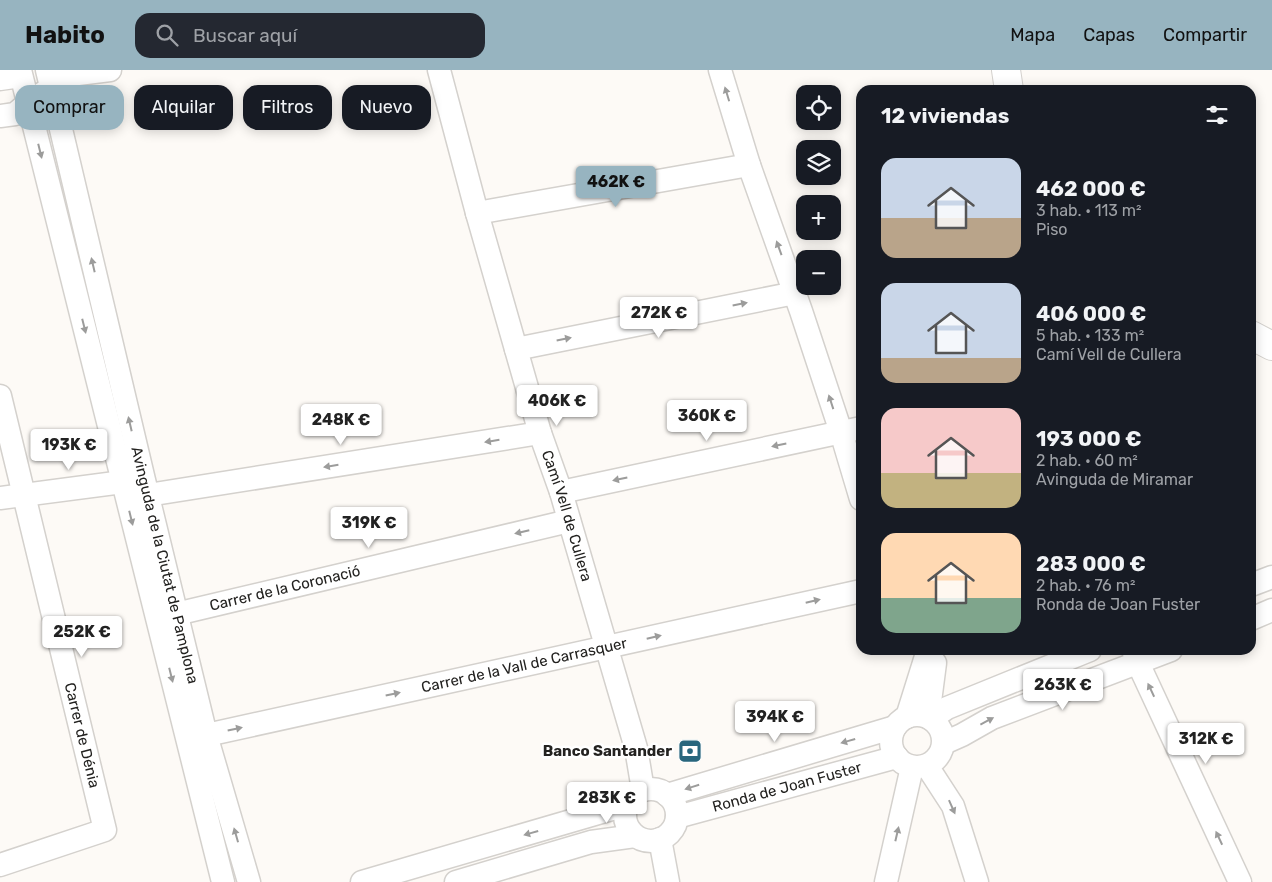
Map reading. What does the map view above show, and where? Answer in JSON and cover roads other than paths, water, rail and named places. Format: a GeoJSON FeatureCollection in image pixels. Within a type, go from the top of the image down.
{"type":"FeatureCollection","features":[{"type":"Feature","properties":{"kind":"highway"},"geometry":{"type":"LineString","coordinates":[[1006,70],[1008,85]]}},
{"type":"Feature","properties":{"kind":"highway"},"geometry":{"type":"LineString","coordinates":[[1256,338],[1272,346]]}},
{"type":"Feature","properties":{"kind":"street"},"geometry":{"type":"LineString","coordinates":[[49,79],[110,70]]}},
{"type":"Feature","properties":{"kind":"street","name":"Camí Vell de Cullera"},"geometry":{"type":"LineString","coordinates":[[439,70],[477,213],[540,433],[561,492],[636,748],[635,796]]}},
{"type":"Feature","properties":{"kind":"street"},"geometry":{"type":"LineString","coordinates":[[720,70],[749,165],[794,292],[851,430],[856,464]]}},
{"type":"Feature","properties":{"kind":"street","name":"Avinguda de la Ciutat de Pamplona"},"geometry":{"type":"LineString","coordinates":[[49,79],[138,486],[197,737],[249,882]]}},
{"type":"Feature","properties":{"kind":"street"},"geometry":{"type":"LineString","coordinates":[[0,116],[15,114]]}},
{"type":"Feature","properties":{"kind":"street","name":"Avinguda de la Ciutat de Pamplona"},"geometry":{"type":"LineString","coordinates":[[36,130],[176,614],[223,882]]}},
{"type":"Feature","properties":{"kind":"street"},"geometry":{"type":"LineString","coordinates":[[477,213],[749,165]]}},
{"type":"Feature","properties":{"kind":"street"},"geometry":{"type":"LineString","coordinates":[[516,349],[794,292]]}},
{"type":"Feature","properties":{"kind":"street","name":"Carrer de Dénia"},"geometry":{"type":"LineString","coordinates":[[0,396],[105,830],[0,865]]}},
{"type":"Feature","properties":{"kind":"street"},"geometry":{"type":"LineString","coordinates":[[561,492],[851,430]]}},
{"type":"Feature","properties":{"kind":"street"},"geometry":{"type":"LineString","coordinates":[[0,498],[138,486],[540,433]]}},
{"type":"Feature","properties":{"kind":"street","name":"Carrer de la Coronació"},"geometry":{"type":"LineString","coordinates":[[176,614],[569,520]]}},
{"type":"Feature","properties":{"kind":"street"},"geometry":{"type":"LineString","coordinates":[[1256,583],[1272,577]]}},
{"type":"Feature","properties":{"kind":"street","name":"Carrer de la Vall de Carrasquer"},"geometry":{"type":"LineString","coordinates":[[197,737],[856,592]]}},
{"type":"Feature","properties":{"kind":"street"},"geometry":{"type":"LineString","coordinates":[[1256,616],[1272,610]]}},
{"type":"Feature","properties":{"kind":"street"},"geometry":{"type":"LineString","coordinates":[[915,720],[927,655]]}},
{"type":"Feature","properties":{"kind":"street"},"geometry":{"type":"LineString","coordinates":[[935,655],[915,720],[892,734],[891,744],[893,752],[912,763],[953,806],[977,882]]}},
{"type":"Feature","properties":{"kind":"street","name":"Ronda de Joan Fuster"},"geometry":{"type":"LineString","coordinates":[[667,795],[915,720],[1078,655]]}},
{"type":"Feature","properties":{"kind":"street"},"geometry":{"type":"LineString","coordinates":[[944,742],[962,735],[992,718],[1136,656],[1240,882]]}},
{"type":"Feature","properties":{"kind":"street"},"geometry":{"type":"LineString","coordinates":[[912,763],[935,761],[940,754],[944,742],[940,728],[915,720]]}},
{"type":"Feature","properties":{"kind":"street"},"geometry":{"type":"LineString","coordinates":[[886,882],[912,763]]}},
{"type":"Feature","properties":{"kind":"street","name":"Ronda de Joan Fuster"},"geometry":{"type":"LineString","coordinates":[[677,817],[912,763]]}},
{"type":"Feature","properties":{"kind":"street"},"geometry":{"type":"LineString","coordinates":[[362,882],[612,809],[652,789],[661,791],[670,797],[676,807],[677,817],[672,830],[660,839],[648,841],[635,836],[590,842],[456,882]]}},
{"type":"Feature","properties":{"kind":"street"},"geometry":{"type":"LineString","coordinates":[[635,796],[625,810],[624,818],[627,826],[635,836]]}},
{"type":"Feature","properties":{"kind":"street"},"geometry":{"type":"LineString","coordinates":[[660,839],[668,882]]}},
{"type":"Feature","properties":{"kind":"place","name":"Banco Santander"},"geometry":{"type":"Point","coordinates":[690,751]}}]}
